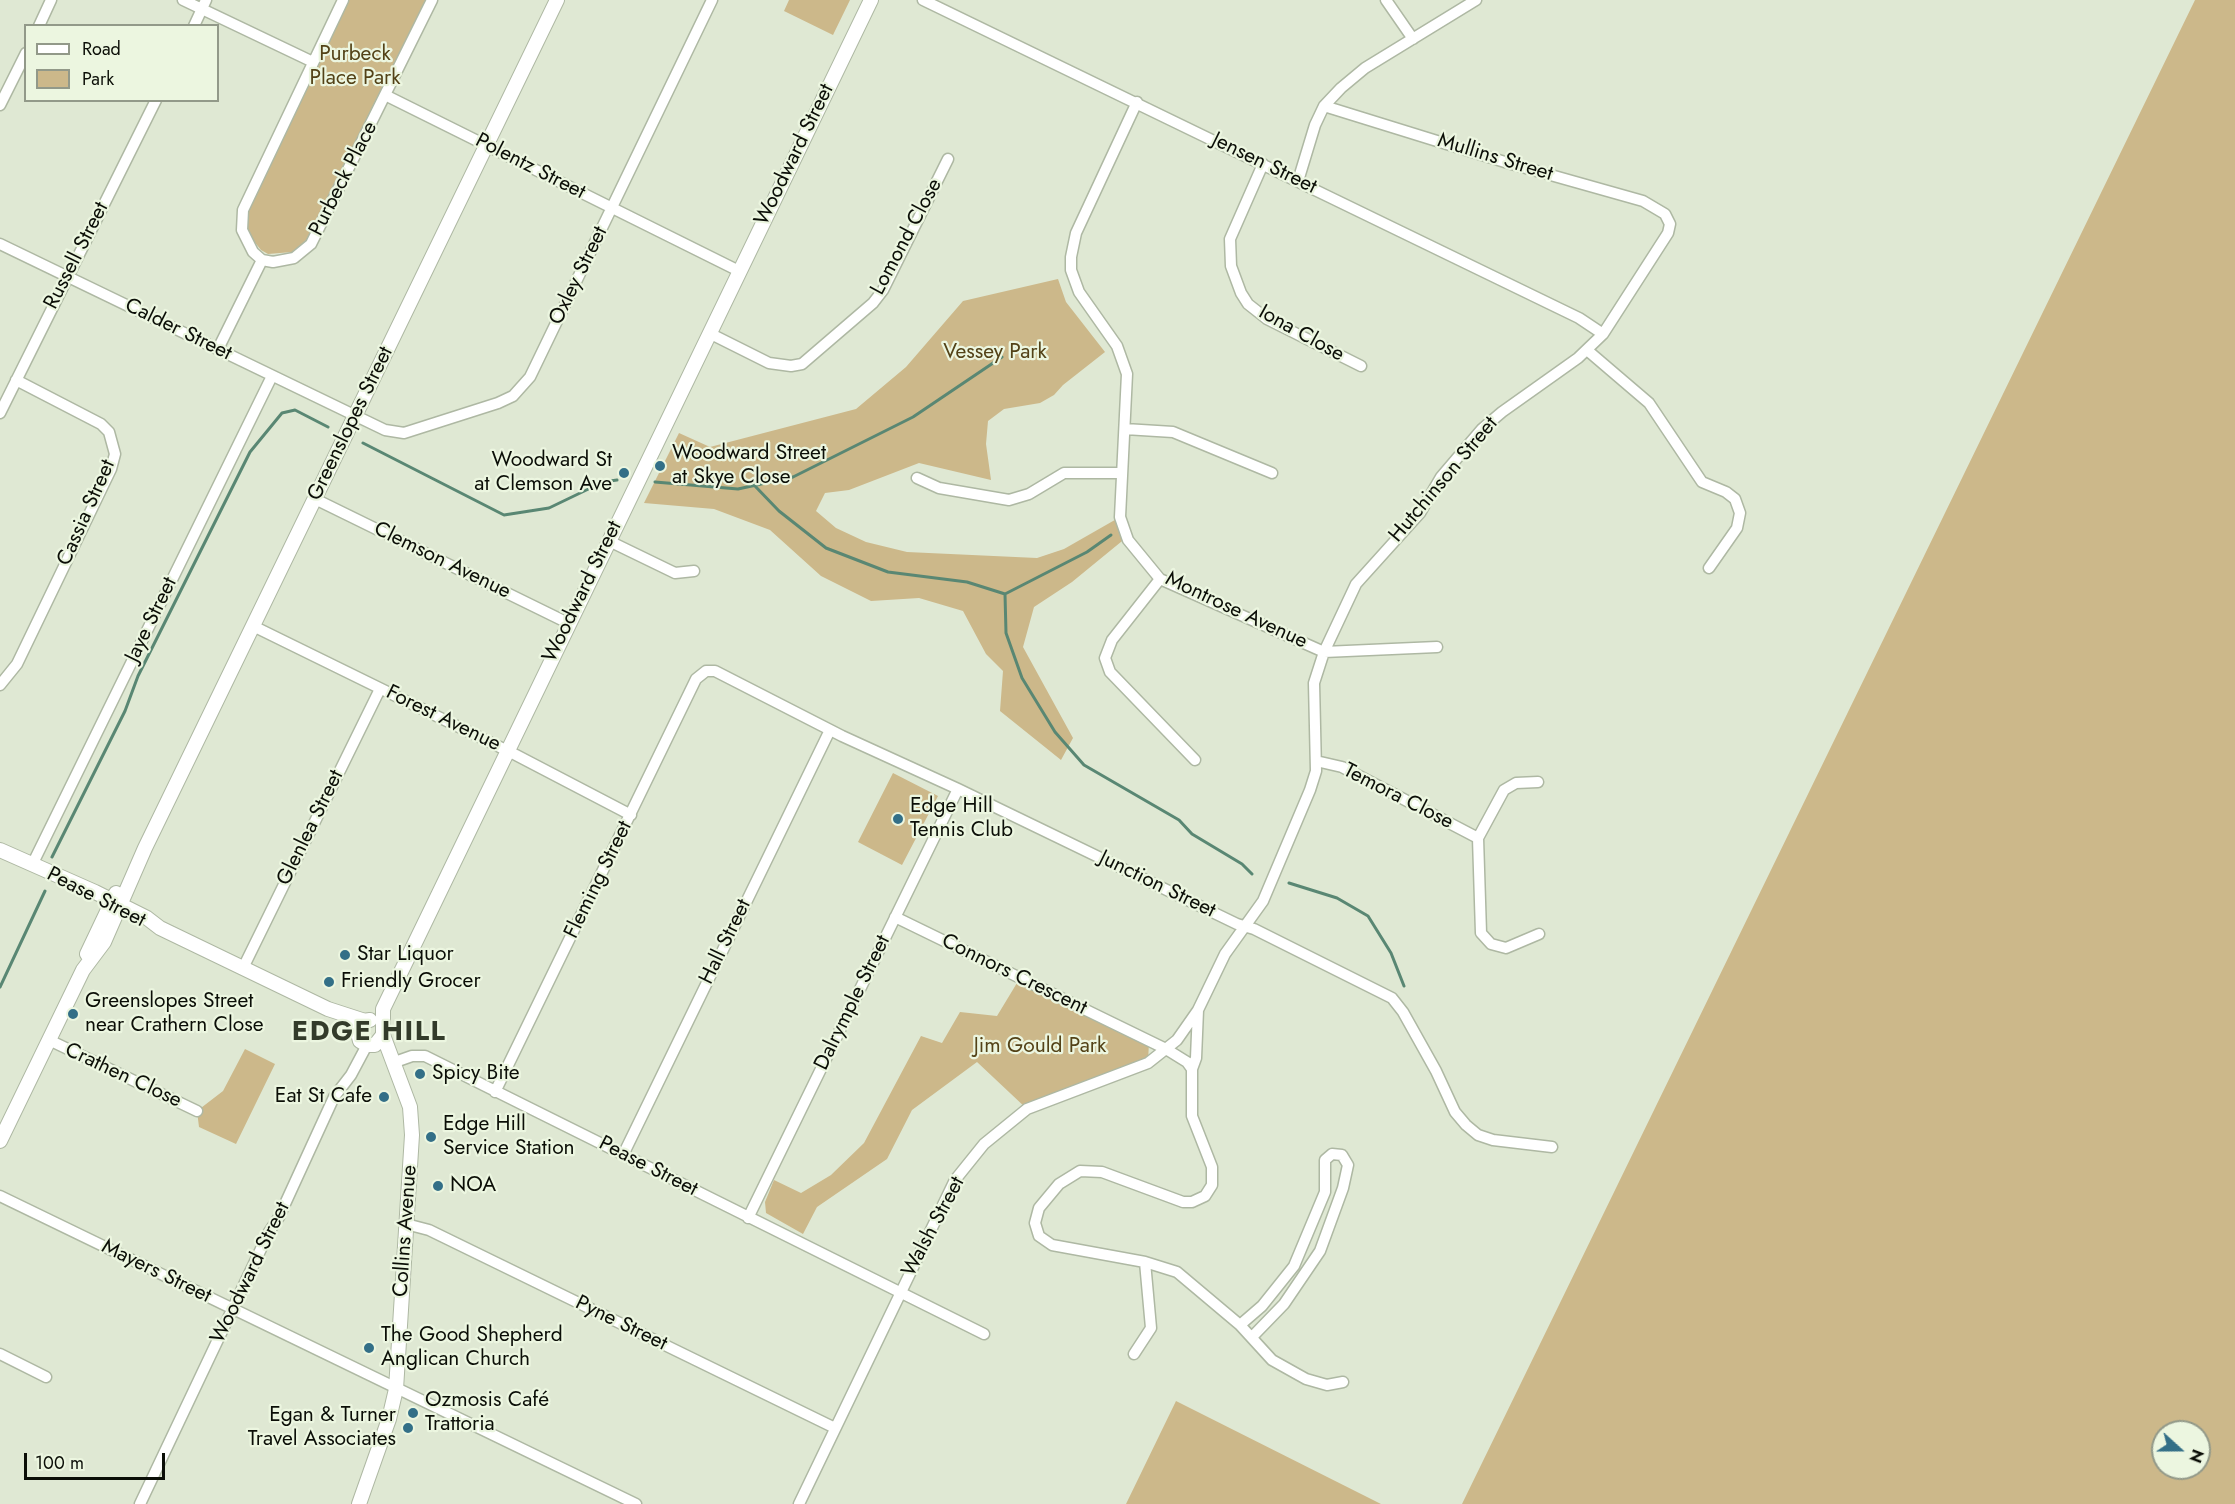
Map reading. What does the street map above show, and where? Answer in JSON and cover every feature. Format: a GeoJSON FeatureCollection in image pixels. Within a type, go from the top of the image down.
{"type":"FeatureCollection","features":[{"type":"Feature","properties":{"kind":"street"},"geometry":{"type":"LineString","coordinates":[[40,24],[51,0]]}},
{"type":"Feature","properties":{"kind":"street"},"geometry":{"type":"LineString","coordinates":[[183,0],[204,5],[313,62]]}},
{"type":"Feature","properties":{"kind":"street"},"geometry":{"type":"LineString","coordinates":[[218,349],[262,260],[253,252],[242,230],[243,210],[343,0]]}},
{"type":"Feature","properties":{"kind":"street","name":"Purbeck Place"},"geometry":{"type":"LineString","coordinates":[[262,260],[273,262],[294,258],[311,244],[432,0]]}},
{"type":"Feature","properties":{"kind":"street","name":"Greenslopes Street"},"geometry":{"type":"LineString","coordinates":[[0,1141],[83,969],[87,954],[115,907],[145,848],[557,0]]}},
{"type":"Feature","properties":{"kind":"street","name":"Oxley Street"},"geometry":{"type":"LineString","coordinates":[[355,416],[385,430],[404,433],[513,396],[530,377],[712,0]]}},
{"type":"Feature","properties":{"kind":"street","name":"Woodward Street"},"geometry":{"type":"LineString","coordinates":[[382,1031],[381,1014],[390,990],[871,0]]}},
{"type":"Feature","properties":{"kind":"street","name":"Jensen Street"},"geometry":{"type":"LineString","coordinates":[[923,0],[1579,318],[1603,334]]}},
{"type":"Feature","properties":{"kind":"street"},"geometry":{"type":"LineString","coordinates":[[1386,0],[1413,39]]}},
{"type":"Feature","properties":{"kind":"street"},"geometry":{"type":"LineString","coordinates":[[1298,181],[1309,142],[1324,106],[1365,68],[1476,0]]}},
{"type":"Feature","properties":{"kind":"street"},"geometry":{"type":"LineString","coordinates":[[195,24],[204,5]]}},
{"type":"Feature","properties":{"kind":"street"},"geometry":{"type":"LineString","coordinates":[[0,105],[24,57]]}},
{"type":"Feature","properties":{"kind":"street","name":"Polentz Street"},"geometry":{"type":"LineString","coordinates":[[385,95],[739,271]]}},
{"type":"Feature","properties":{"kind":"street","name":"Russell Street"},"geometry":{"type":"LineString","coordinates":[[0,413],[155,102]]}},
{"type":"Feature","properties":{"kind":"street","name":"Montrose Avenue"},"geometry":{"type":"LineString","coordinates":[[1137,102],[1076,233],[1071,257],[1071,270],[1078,292],[1118,346],[1123,358],[1127,389],[1119,517],[1128,540],[1160,579],[1324,652]]}},
{"type":"Feature","properties":{"kind":"street","name":"Mullins Street"},"geometry":{"type":"LineString","coordinates":[[1324,106],[1508,163],[1643,201],[1665,214]]}},
{"type":"Feature","properties":{"kind":"street","name":"Lomond Close"},"geometry":{"type":"LineString","coordinates":[[708,333],[769,363],[791,366],[802,364],[873,303],[883,290],[948,159]]}},
{"type":"Feature","properties":{"kind":"street","name":"Iona Close"},"geometry":{"type":"LineString","coordinates":[[1263,164],[1230,239],[1231,266],[1241,293],[1257,312],[1267,319],[1360,366]]}},
{"type":"Feature","properties":{"kind":"street","name":"Hutchinson Street"},"geometry":{"type":"LineString","coordinates":[[1245,926],[1263,901],[1310,790],[1316,761],[1314,683],[1324,652],[1356,584],[1420,513],[1441,477],[1482,429],[1587,350],[1603,334],[1668,233],[1670,224],[1665,214]]}},
{"type":"Feature","properties":{"kind":"street","name":"Calder Street"},"geometry":{"type":"LineString","coordinates":[[0,244],[355,416]]}},
{"type":"Feature","properties":{"kind":"street"},"geometry":{"type":"LineString","coordinates":[[1587,350],[1649,403],[1702,482],[1726,492],[1735,499],[1740,513],[1737,528],[1709,568]]}},
{"type":"Feature","properties":{"kind":"street","name":"Jaye Street"},"geometry":{"type":"LineString","coordinates":[[32,865],[272,376]]}},
{"type":"Feature","properties":{"kind":"street","name":"Cassia Street"},"geometry":{"type":"LineString","coordinates":[[0,685],[17,664],[111,469],[115,454],[108,432],[101,424],[16,380]]}},
{"type":"Feature","properties":{"kind":"street"},"geometry":{"type":"LineString","coordinates":[[1125,429],[1173,432],[1272,473]]}},
{"type":"Feature","properties":{"kind":"street"},"geometry":{"type":"LineString","coordinates":[[917,478],[939,488],[1009,500],[1029,494],[1064,473],[1121,473]]}},
{"type":"Feature","properties":{"kind":"street","name":"Clemson Avenue"},"geometry":{"type":"LineString","coordinates":[[315,499],[568,623]]}},
{"type":"Feature","properties":{"kind":"street"},"geometry":{"type":"LineString","coordinates":[[609,541],[675,573],[694,572]]}},
{"type":"Feature","properties":{"kind":"street"},"geometry":{"type":"LineString","coordinates":[[1160,579],[1112,640],[1105,658],[1110,672],[1195,760]]}},
{"type":"Feature","properties":{"kind":"street","name":"Forest Avenue"},"geometry":{"type":"LineString","coordinates":[[253,627],[507,750],[631,815]]}},
{"type":"Feature","properties":{"kind":"street"},"geometry":{"type":"LineString","coordinates":[[1324,652],[1437,647]]}},
{"type":"Feature","properties":{"kind":"street","name":"Junction Street"},"geometry":{"type":"LineString","coordinates":[[706,671],[722,674],[830,730],[958,789],[1392,998],[1403,1012],[1436,1071],[1455,1112],[1478,1135],[1503,1142],[1552,1147]]}},
{"type":"Feature","properties":{"kind":"street","name":"Fleming Street"},"geometry":{"type":"LineString","coordinates":[[495,1092],[696,679],[706,671]]}},
{"type":"Feature","properties":{"kind":"street","name":"Glenlea Street"},"geometry":{"type":"LineString","coordinates":[[243,968],[380,689]]}},
{"type":"Feature","properties":{"kind":"street","name":"Hall Street"},"geometry":{"type":"LineString","coordinates":[[622,1155],[830,730]]}},
{"type":"Feature","properties":{"kind":"street","name":"Temora Close"},"geometry":{"type":"LineString","coordinates":[[1316,761],[1342,767],[1478,838]]}},
{"type":"Feature","properties":{"kind":"street","name":"Temora Close"},"geometry":{"type":"LineString","coordinates":[[1538,782],[1516,783],[1504,790],[1478,838],[1481,933],[1491,945],[1506,948],[1539,934]]}},
{"type":"Feature","properties":{"kind":"street","name":"Dalrymple Street"},"geometry":{"type":"LineString","coordinates":[[748,1218],[958,789]]}},
{"type":"Feature","properties":{"kind":"street","name":"Pease Street"},"geometry":{"type":"LineString","coordinates":[[0,850],[115,907],[144,925],[160,928],[328,1009],[366,1020]]}},
{"type":"Feature","properties":{"kind":"street","name":"Connors Crescent"},"geometry":{"type":"LineString","coordinates":[[895,917],[1166,1049],[1187,1062],[1192,1069]]}},
{"type":"Feature","properties":{"kind":"street","name":"Walsh Street"},"geometry":{"type":"LineString","coordinates":[[799,1504],[955,1180],[984,1144],[1027,1109],[1148,1063],[1166,1049],[1185,1030],[1198,1010],[1225,954],[1245,926]]}},
{"type":"Feature","properties":{"kind":"street","name":"Woodward Street"},"geometry":{"type":"LineString","coordinates":[[366,1020],[390,990]]}},
{"type":"Feature","properties":{"kind":"street","name":"Pease Street"},"geometry":{"type":"LineString","coordinates":[[328,1009],[357,1033]]}},
{"type":"Feature","properties":{"kind":"street"},"geometry":{"type":"LineString","coordinates":[[1198,1010],[1197,1058],[1192,1069],[1192,1116],[1212,1167],[1212,1185],[1206,1196],[1192,1202],[1183,1202],[1102,1172],[1086,1170],[1073,1174],[1059,1184],[1043,1202],[1036,1215],[1036,1230],[1052,1245],[1145,1262],[1185,1277],[1240,1325],[1272,1360],[1306,1379],[1327,1385],[1342,1382]]}},
{"type":"Feature","properties":{"kind":"street"},"geometry":{"type":"LineString","coordinates":[[369,1046],[378,1042],[382,1031],[376,1021],[366,1020],[359,1024],[357,1033],[360,1041],[395,1062]]}},
{"type":"Feature","properties":{"kind":"street","name":"Collins Avenue"},"geometry":{"type":"LineString","coordinates":[[359,1504],[389,1419],[396,1389],[412,1120],[395,1062],[382,1031]]}},
{"type":"Feature","properties":{"kind":"street","name":"Crathen Close"},"geometry":{"type":"LineString","coordinates":[[49,1040],[197,1111]]}},
{"type":"Feature","properties":{"kind":"street","name":"Woodward Street"},"geometry":{"type":"LineString","coordinates":[[140,1504],[334,1097],[369,1046]]}},
{"type":"Feature","properties":{"kind":"street","name":"Pease Street"},"geometry":{"type":"LineString","coordinates":[[395,1062],[412,1056],[424,1056],[984,1334]]}},
{"type":"Feature","properties":{"kind":"street"},"geometry":{"type":"LineString","coordinates":[[1240,1325],[1262,1306],[1294,1266],[1325,1192],[1325,1160],[1332,1154],[1342,1155],[1348,1165],[1343,1188],[1320,1251],[1284,1304],[1252,1337]]}},
{"type":"Feature","properties":{"kind":"street","name":"Mayers Street"},"geometry":{"type":"LineString","coordinates":[[0,1196],[636,1504]]}},
{"type":"Feature","properties":{"kind":"street","name":"Pyne Street"},"geometry":{"type":"LineString","coordinates":[[406,1224],[429,1230],[835,1428]]}},
{"type":"Feature","properties":{"kind":"street"},"geometry":{"type":"LineString","coordinates":[[1134,1354],[1151,1328],[1145,1262]]}},
{"type":"Feature","properties":{"kind":"street"},"geometry":{"type":"LineString","coordinates":[[0,1354],[46,1377]]}},
{"type":"Feature","properties":{"kind":"green space","name":"Purbeck Place Park"},"geometry":{"type":"Polygon","coordinates":[[[349,0],[426,0],[309,238],[292,252],[268,254],[261,250],[248,234],[247,213],[349,0]]]}},
{"type":"Feature","properties":{"kind":"green space"},"geometry":{"type":"Polygon","coordinates":[[[789,0],[850,0],[833,35],[784,11],[789,0]]]}},
{"type":"Feature","properties":{"kind":"green space"},"geometry":{"type":"Polygon","coordinates":[[[2195,0],[2235,0],[2235,1504],[1462,1504],[2195,0]]]}},
{"type":"Feature","properties":{"kind":"green space","name":"Vessey Park"},"geometry":{"type":"Polygon","coordinates":[[[1058,279],[1066,302],[1105,352],[1063,385],[1054,395],[1040,403],[1004,409],[988,421],[986,444],[991,480],[919,463],[849,490],[825,493],[816,511],[836,528],[866,542],[907,552],[1037,558],[1064,549],[1120,517],[1127,537],[1072,582],[1034,607],[1023,647],[1073,738],[1061,760],[1000,711],[1003,671],[986,654],[963,611],[919,598],[871,601],[821,576],[770,530],[714,509],[644,503],[679,433],[710,447],[856,409],[906,367],[963,301],[1058,279]]]}},
{"type":"Feature","properties":{"kind":"green space","name":"Edge Hill Tennis Club"},"geometry":{"type":"Polygon","coordinates":[[[893,773],[938,796],[902,865],[858,842],[893,773]]]}},
{"type":"Feature","properties":{"kind":"green space","name":"Jim Gould Park"},"geometry":{"type":"Polygon","coordinates":[[[1020,978],[1149,1041],[1148,1063],[1027,1109],[977,1062],[912,1110],[887,1159],[817,1207],[803,1234],[766,1213],[765,1202],[774,1180],[801,1193],[831,1175],[864,1143],[921,1036],[942,1043],[960,1012],[997,1016],[1020,978]]]}},
{"type":"Feature","properties":{"kind":"green space"},"geometry":{"type":"Polygon","coordinates":[[[245,1049],[275,1064],[236,1144],[199,1127],[197,1111],[223,1091],[245,1049]]]}},
{"type":"Feature","properties":{"kind":"green space"},"geometry":{"type":"Polygon","coordinates":[[[1176,1401],[1381,1504],[1126,1504],[1176,1401]]]}},
{"type":"Feature","properties":{"kind":"waterway"},"geometry":{"type":"LineString","coordinates":[[655,482],[738,489],[793,477],[913,417],[1002,357]]}},
{"type":"Feature","properties":{"kind":"waterway"},"geometry":{"type":"LineString","coordinates":[[52,857],[125,711],[138,676],[250,452],[282,413],[295,410],[328,427]]}},
{"type":"Feature","properties":{"kind":"waterway"},"geometry":{"type":"LineString","coordinates":[[363,443],[504,515],[549,508],[603,482],[617,480]]}},
{"type":"Feature","properties":{"kind":"waterway"},"geometry":{"type":"LineString","coordinates":[[754,485],[779,511],[826,548],[888,572],[967,582],[1005,594],[1087,552],[1111,535]]}},
{"type":"Feature","properties":{"kind":"waterway"},"geometry":{"type":"LineString","coordinates":[[1005,594],[1006,633],[1022,678],[1055,732],[1084,765],[1179,820],[1192,834],[1242,864],[1252,874]]}},
{"type":"Feature","properties":{"kind":"waterway"},"geometry":{"type":"LineString","coordinates":[[1289,883],[1337,898],[1368,916],[1391,953],[1404,986]]}},
{"type":"Feature","properties":{"kind":"waterway"},"geometry":{"type":"LineString","coordinates":[[0,987],[45,891]]}},
{"type":"Feature","properties":{"kind":"place","name":"Woodward Street at Skye Close"},"geometry":{"type":"Point","coordinates":[660,466]}},
{"type":"Feature","properties":{"kind":"place","name":"Woodward St at Clemson Ave"},"geometry":{"type":"Point","coordinates":[624,473]}},
{"type":"Feature","properties":{"kind":"place","name":"Edge Hill Tennis Club"},"geometry":{"type":"Point","coordinates":[898,819]}},
{"type":"Feature","properties":{"kind":"place","name":"Star Liquor"},"geometry":{"type":"Point","coordinates":[345,955]}},
{"type":"Feature","properties":{"kind":"place","name":"Friendly Grocer"},"geometry":{"type":"Point","coordinates":[329,982]}},
{"type":"Feature","properties":{"kind":"place","name":"Greenslopes Street near Crathern Close"},"geometry":{"type":"Point","coordinates":[73,1014]}},
{"type":"Feature","properties":{"kind":"place","name":"Spicy Bite"},"geometry":{"type":"Point","coordinates":[420,1074]}},
{"type":"Feature","properties":{"kind":"place","name":"Eat St Cafe"},"geometry":{"type":"Point","coordinates":[384,1097]}},
{"type":"Feature","properties":{"kind":"place","name":"Edge Hill Service Station"},"geometry":{"type":"Point","coordinates":[431,1137]}},
{"type":"Feature","properties":{"kind":"place","name":"NOA"},"geometry":{"type":"Point","coordinates":[438,1186]}},
{"type":"Feature","properties":{"kind":"place","name":"The Good Shepherd Anglican Church"},"geometry":{"type":"Point","coordinates":[369,1348]}},
{"type":"Feature","properties":{"kind":"place","name":"Ozmosis Café Trattoria"},"geometry":{"type":"Point","coordinates":[413,1413]}},
{"type":"Feature","properties":{"kind":"place","name":"Egan & Turner Travel Associates"},"geometry":{"type":"Point","coordinates":[408,1428]}},
{"type":"Feature","properties":{"kind":"district","name":"EDGE HILL"},"geometry":{"type":"Point","coordinates":[369,1033]}}]}
